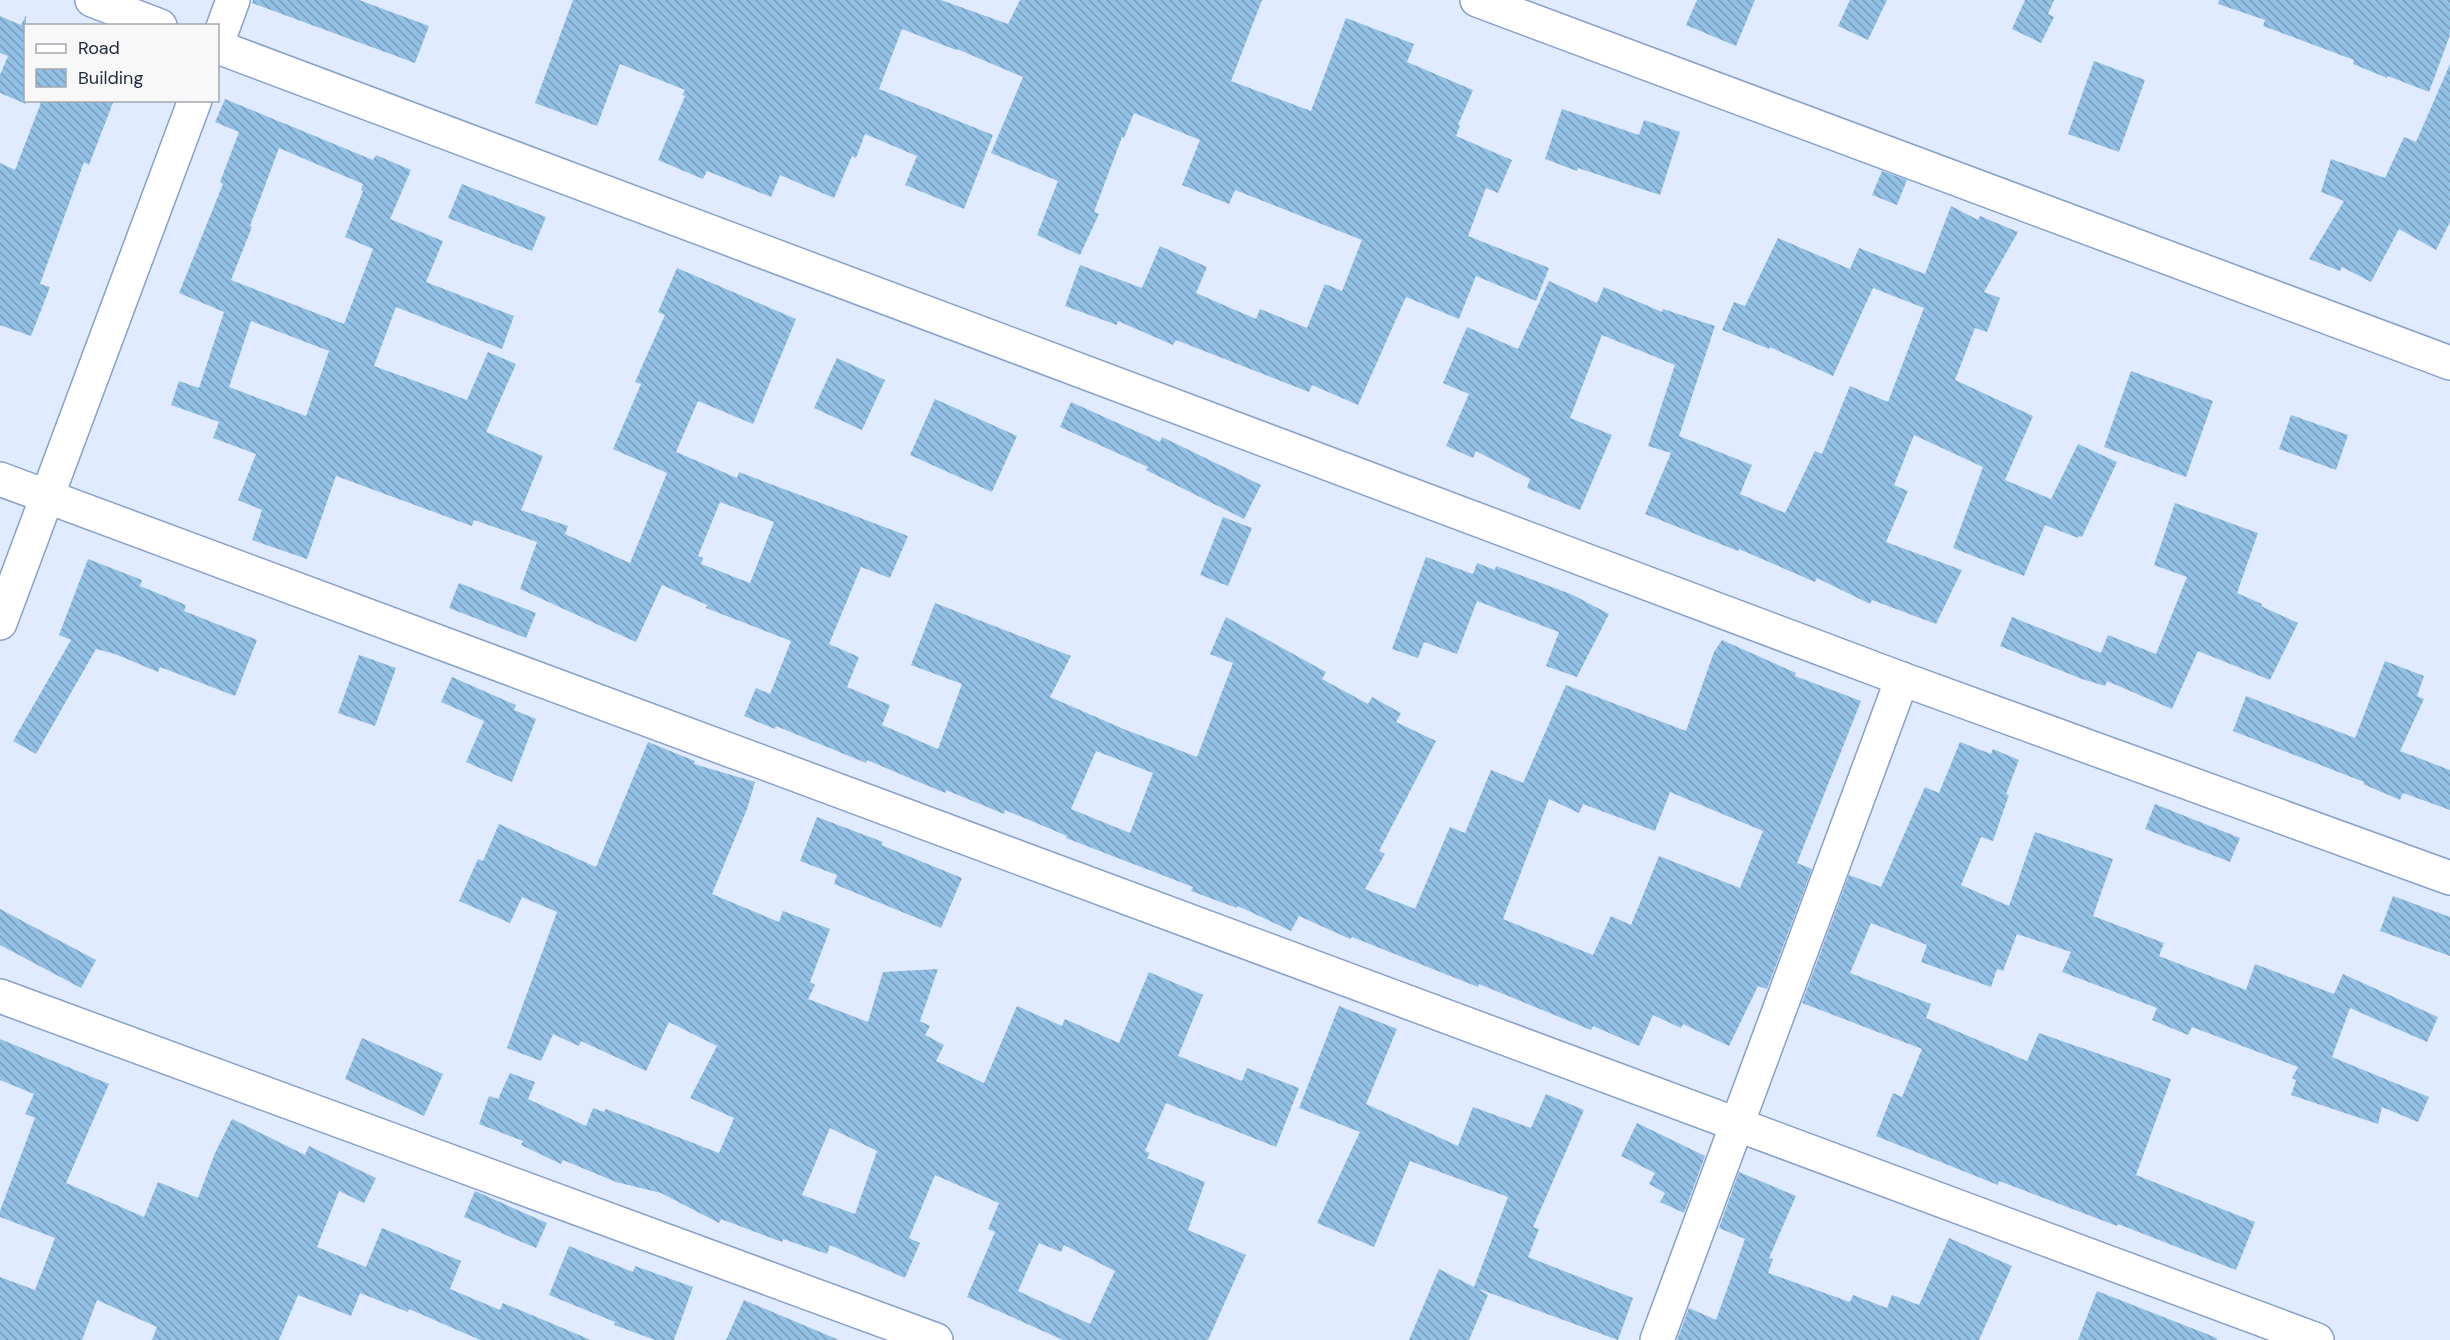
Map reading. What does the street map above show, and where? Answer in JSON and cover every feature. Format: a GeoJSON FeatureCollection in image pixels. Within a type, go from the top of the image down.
{"type":"FeatureCollection","features":[{"type":"Feature","properties":{"kind":"street"},"geometry":{"type":"LineString","coordinates":[[92,0],[155,24]]}},
{"type":"Feature","properties":{"kind":"street"},"geometry":{"type":"LineString","coordinates":[[219,38],[233,0]]}},
{"type":"Feature","properties":{"kind":"street"},"geometry":{"type":"LineString","coordinates":[[1477,0],[2450,363]]}},
{"type":"Feature","properties":{"kind":"street"},"geometry":{"type":"LineString","coordinates":[[219,47],[1902,679],[2450,878]]}},
{"type":"Feature","properties":{"kind":"street"},"geometry":{"type":"LineString","coordinates":[[0,623],[194,102]]}},
{"type":"Feature","properties":{"kind":"street"},"geometry":{"type":"LineString","coordinates":[[0,479],[2317,1340]]}},
{"type":"Feature","properties":{"kind":"street"},"geometry":{"type":"LineString","coordinates":[[1657,1340],[1902,679]]}},
{"type":"Feature","properties":{"kind":"street"},"geometry":{"type":"LineString","coordinates":[[0,996],[936,1340]]}},
{"type":"Feature","properties":{"kind":"building"},"geometry":{"type":"Polygon","coordinates":[[[253,0],[359,0],[429,26],[415,63],[252,3],[253,0]]]}},
{"type":"Feature","properties":{"kind":"building"},"geometry":{"type":"Polygon","coordinates":[[[573,0],[941,0],[1008,24],[1020,0],[1262,0],[1231,81],[1311,111],[1346,18],[1414,44],[1407,62],[1473,90],[1458,125],[1460,126],[1456,136],[1512,160],[1498,193],[1486,188],[1468,236],[1549,268],[1536,301],[1476,276],[1459,319],[1406,297],[1358,405],[1312,385],[1309,392],[1176,340],[1173,345],[1118,321],[1117,325],[1065,306],[1080,265],[1142,288],[1160,246],[1207,267],[1196,293],[1256,319],[1260,309],[1307,328],[1325,284],[1342,291],[1362,240],[1235,190],[1229,204],[1182,185],[1200,140],[1134,113],[1124,138],[1122,137],[1094,212],[1099,214],[1080,255],[1037,235],[1058,181],[991,153],[1023,77],[902,29],[879,89],[993,135],[964,209],[905,185],[917,156],[865,134],[856,158],[852,156],[834,198],[780,175],[771,197],[707,171],[703,179],[658,160],[685,96],[682,95],[685,90],[620,64],[597,126],[535,103],[573,0]]]}},
{"type":"Feature","properties":{"kind":"building"},"geometry":{"type":"Polygon","coordinates":[[[1697,0],[1755,0],[1736,46],[1686,25],[1697,0]]]}},
{"type":"Feature","properties":{"kind":"building"},"geometry":{"type":"Polygon","coordinates":[[[1850,0],[1887,0],[1868,40],[1838,26],[1850,0]]]}},
{"type":"Feature","properties":{"kind":"building"},"geometry":{"type":"Polygon","coordinates":[[[2025,0],[2054,0],[2048,14],[2054,17],[2041,43],[2012,29],[2025,0]]]}},
{"type":"Feature","properties":{"kind":"building"},"geometry":{"type":"Polygon","coordinates":[[[2219,0],[2450,0],[2450,35],[2429,92],[2388,76],[2387,78],[2353,64],[2354,60],[2263,26],[2265,20],[2218,4],[2219,0]]]}},
{"type":"Feature","properties":{"kind":"building"},"geometry":{"type":"Polygon","coordinates":[[[26,15],[24,102],[26,104],[0,93],[0,75],[8,56],[0,53],[0,16],[21,25],[26,15]]]}},
{"type":"Feature","properties":{"kind":"building"},"geometry":{"type":"Polygon","coordinates":[[[2094,61],[2145,80],[2119,152],[2068,134],[2094,61]]]}},
{"type":"Feature","properties":{"kind":"building"},"geometry":{"type":"Polygon","coordinates":[[[2450,64],[2450,222],[2436,250],[2399,229],[2371,282],[2342,267],[2340,271],[2309,259],[2344,201],[2321,192],[2331,159],[2385,178],[2404,137],[2416,142],[2450,64]]]}},
{"type":"Feature","properties":{"kind":"building"},"geometry":{"type":"Polygon","coordinates":[[[225,99],[373,160],[376,155],[411,170],[390,219],[443,241],[426,282],[514,316],[502,349],[396,307],[374,366],[467,400],[488,352],[516,364],[486,432],[543,456],[521,510],[568,526],[565,534],[630,563],[667,473],[613,449],[641,384],[635,382],[665,315],[658,312],[677,268],[796,319],[753,424],[698,401],[676,452],[737,478],[739,472],[908,536],[890,578],[861,567],[829,644],[859,657],[847,687],[890,705],[882,725],[938,749],[962,684],[911,665],[935,603],[1071,656],[1050,697],[1126,730],[1197,757],[1233,663],[1210,654],[1226,617],[1326,672],[1322,679],[1368,704],[1372,697],[1401,713],[1396,722],[1436,741],[1379,851],[1385,854],[1365,889],[1415,909],[1450,827],[1465,833],[1491,770],[1523,783],[1566,685],[1686,731],[1714,652],[1722,640],[1796,673],[1795,676],[1861,701],[1797,863],[1812,869],[1767,989],[1758,986],[1729,1046],[1683,1024],[1681,1028],[1653,1015],[1639,1046],[1593,1026],[1591,1030],[1479,984],[1478,987],[1352,937],[1350,939],[1299,916],[1291,931],[1238,906],[1237,908],[1191,891],[1193,887],[1066,838],[1067,836],[1005,810],[1004,814],[946,790],[945,793],[867,760],[866,763],[776,726],[775,729],[744,716],[756,688],[770,694],[791,641],[706,608],[707,605],[662,585],[636,642],[520,589],[537,542],[474,520],[472,526],[336,476],[307,559],[252,540],[262,510],[238,500],[256,454],[213,438],[219,422],[171,405],[179,381],[199,388],[224,312],[179,293],[223,184],[220,182],[239,132],[215,122],[225,99]],[[279,148],[250,226],[252,227],[231,280],[344,324],[373,249],[345,237],[363,191],[361,190],[363,184],[279,148]],[[251,321],[229,387],[306,416],[329,351],[251,321]],[[720,502],[698,556],[703,558],[701,564],[750,583],[774,522],[720,502]],[[1096,751],[1071,809],[1130,833],[1153,773],[1096,751]],[[1670,792],[1655,831],[1583,804],[1579,813],[1549,799],[1503,919],[1593,955],[1611,916],[1631,925],[1659,856],[1740,888],[1763,831],[1670,792]]]}},
{"type":"Feature","properties":{"kind":"building"},"geometry":{"type":"Polygon","coordinates":[[[41,102],[113,102],[89,165],[84,162],[40,284],[50,287],[31,336],[0,325],[0,163],[15,170],[41,102]]]}},
{"type":"Feature","properties":{"kind":"building"},"geometry":{"type":"Polygon","coordinates":[[[1562,109],[1639,135],[1644,120],[1680,132],[1660,195],[1578,168],[1577,171],[1545,159],[1562,109]]]}},
{"type":"Feature","properties":{"kind":"building"},"geometry":{"type":"Polygon","coordinates":[[[1882,171],[1907,180],[1897,205],[1872,195],[1882,171]]]}},
{"type":"Feature","properties":{"kind":"building"},"geometry":{"type":"Polygon","coordinates":[[[462,184],[546,217],[532,251],[448,218],[462,184]]]}},
{"type":"Feature","properties":{"kind":"building"},"geometry":{"type":"Polygon","coordinates":[[[1951,206],[1978,220],[1980,216],[2018,232],[1984,292],[2000,298],[1987,332],[1975,328],[1955,380],[2033,416],[2005,480],[2051,499],[2078,444],[2117,462],[2082,537],[2078,538],[2045,525],[2024,576],[1953,548],[1983,467],[1914,435],[1894,485],[1908,491],[1886,542],[1962,570],[1936,624],[1872,600],[1870,604],[1817,578],[1815,582],[1739,549],[1738,551],[1645,514],[1671,453],[1648,446],[1675,365],[1602,335],[1570,418],[1612,435],[1580,510],[1527,488],[1530,479],[1476,451],[1473,458],[1446,446],[1469,394],[1443,383],[1467,327],[1518,349],[1549,281],[1597,303],[1604,287],[1662,312],[1663,309],[1715,326],[1679,436],[1752,465],[1740,494],[1785,513],[1815,451],[1822,454],[1850,386],[1888,402],[1924,308],[1873,288],[1833,376],[1770,347],[1769,349],[1722,330],[1734,302],[1745,306],[1778,238],[1850,269],[1859,248],[1925,274],[1951,206]]]}},
{"type":"Feature","properties":{"kind":"building"},"geometry":{"type":"Polygon","coordinates":[[[837,358],[885,380],[862,430],[814,408],[837,358]]]}},
{"type":"Feature","properties":{"kind":"building"},"geometry":{"type":"Polygon","coordinates":[[[2131,371],[2213,401],[2186,477],[2104,447],[2131,371]]]}},
{"type":"Feature","properties":{"kind":"building"},"geometry":{"type":"Polygon","coordinates":[[[935,399],[1017,436],[992,492],[910,455],[935,399]]]}},
{"type":"Feature","properties":{"kind":"building"},"geometry":{"type":"Polygon","coordinates":[[[1071,402],[1160,442],[1162,437],[1261,485],[1244,519],[1146,470],[1148,467],[1060,427],[1071,402]]]}},
{"type":"Feature","properties":{"kind":"building"},"geometry":{"type":"Polygon","coordinates":[[[2291,415],[2348,435],[2336,470],[2279,449],[2291,415]]]}},
{"type":"Feature","properties":{"kind":"building"},"geometry":{"type":"Polygon","coordinates":[[[2175,503],[2258,533],[2237,593],[2298,623],[2270,680],[2198,651],[2172,709],[2107,681],[2105,686],[2082,679],[2000,646],[2012,617],[2101,653],[2108,635],[2156,654],[2187,577],[2154,565],[2175,503]]]}},
{"type":"Feature","properties":{"kind":"building"},"geometry":{"type":"Polygon","coordinates":[[[1223,517],[1252,528],[1228,586],[1200,575],[1223,517]]]}},
{"type":"Feature","properties":{"kind":"building"},"geometry":{"type":"Polygon","coordinates":[[[1426,557],[1473,574],[1477,563],[1495,570],[1496,566],[1573,595],[1609,614],[1577,677],[1546,666],[1559,632],[1477,601],[1457,654],[1424,642],[1418,658],[1392,649],[1426,557]]]}},
{"type":"Feature","properties":{"kind":"building"},"geometry":{"type":"Polygon","coordinates":[[[88,559],[142,580],[140,586],[186,605],[184,611],[257,640],[235,696],[160,667],[158,672],[115,654],[96,649],[36,754],[13,741],[71,640],[59,635],[88,559]]]}},
{"type":"Feature","properties":{"kind":"building"},"geometry":{"type":"Polygon","coordinates":[[[459,583],[536,613],[526,638],[449,608],[459,583]]]}},
{"type":"Feature","properties":{"kind":"building"},"geometry":{"type":"Polygon","coordinates":[[[359,655],[396,668],[375,726],[338,713],[359,655]]]}},
{"type":"Feature","properties":{"kind":"building"},"geometry":{"type":"Polygon","coordinates":[[[2385,661],[2424,676],[2417,696],[2424,699],[2400,751],[2450,770],[2450,810],[2403,793],[2400,800],[2363,784],[2364,782],[2233,731],[2246,696],[2355,738],[2385,661]]]}},
{"type":"Feature","properties":{"kind":"building"},"geometry":{"type":"Polygon","coordinates":[[[452,677],[516,705],[514,710],[536,719],[512,782],[466,762],[484,721],[441,702],[452,677]]]}},
{"type":"Feature","properties":{"kind":"building"},"geometry":{"type":"Polygon","coordinates":[[[648,742],[695,761],[694,764],[755,782],[747,809],[712,894],[779,922],[783,911],[830,929],[810,982],[815,985],[808,999],[868,1022],[883,972],[938,969],[920,1021],[930,1026],[925,1035],[944,1045],[936,1061],[984,1083],[1017,1006],[1062,1026],[1065,1019],[1119,1043],[1149,972],[1203,995],[1178,1056],[1242,1081],[1247,1068],[1299,1088],[1276,1147],[1166,1103],[1145,1151],[1150,1153],[1147,1158],[1205,1182],[1188,1230],[1246,1255],[1208,1340],[1063,1340],[967,1297],[995,1232],[988,1229],[999,1203],[935,1175],[909,1238],[920,1243],[905,1278],[830,1245],[827,1254],[783,1239],[782,1242],[721,1219],[719,1223],[661,1193],[616,1182],[563,1160],[561,1164],[521,1145],[523,1141],[479,1124],[489,1096],[498,1099],[510,1073],[535,1082],[528,1099],[586,1126],[593,1108],[604,1112],[606,1109],[719,1153],[734,1118],[690,1098],[717,1046],[669,1022],[646,1071],[581,1041],[579,1046],[553,1034],[541,1061],[507,1048],[557,912],[522,897],[510,923],[459,901],[478,859],[483,861],[499,824],[596,867],[648,742]],[[830,1128],[802,1195],[855,1214],[877,1151],[830,1128]],[[1039,1243],[1018,1291],[1090,1324],[1115,1271],[1064,1245],[1061,1252],[1039,1243]]]}},
{"type":"Feature","properties":{"kind":"building"},"geometry":{"type":"Polygon","coordinates":[[[1960,742],[1991,754],[1993,749],[2019,760],[2006,794],[2009,795],[1993,841],[1981,837],[1961,885],[2009,906],[2035,832],[2113,859],[2093,916],[2164,943],[2159,956],[2246,990],[2255,964],[2334,994],[2343,974],[2438,1017],[2427,1042],[2350,1008],[2332,1057],[2429,1097],[2418,1122],[2382,1107],[2378,1124],[2291,1095],[2296,1080],[2292,1078],[2298,1067],[2192,1027],[2188,1035],[2152,1020],[2157,1008],[2062,972],[2071,952],[2017,934],[2003,971],[1997,969],[1991,987],[1921,962],[1927,945],[1871,923],[1850,973],[1931,1004],[1926,1018],[2027,1061],[2039,1033],[2171,1079],[2136,1175],[2255,1222],[2236,1270],[1999,1181],[1998,1185],[1876,1136],[1893,1093],[1902,1097],[1922,1049],[1802,1003],[1849,875],[1881,887],[1925,787],[1939,793],[1960,742]]]}},
{"type":"Feature","properties":{"kind":"building"},"geometry":{"type":"Polygon","coordinates":[[[2155,804],[2240,838],[2230,862],[2145,829],[2155,804]]]}},
{"type":"Feature","properties":{"kind":"building"},"geometry":{"type":"Polygon","coordinates":[[[817,817],[883,842],[881,845],[962,878],[941,928],[834,884],[837,875],[800,861],[817,817]]]}},
{"type":"Feature","properties":{"kind":"building"},"geometry":{"type":"Polygon","coordinates":[[[2393,896],[2450,917],[2450,956],[2380,931],[2393,896]]]}},
{"type":"Feature","properties":{"kind":"building"},"geometry":{"type":"Polygon","coordinates":[[[0,909],[96,960],[81,988],[0,945],[0,909]]]}},
{"type":"Feature","properties":{"kind":"building"},"geometry":{"type":"Polygon","coordinates":[[[1339,1006],[1397,1029],[1366,1104],[1458,1146],[1473,1107],[1531,1128],[1546,1094],[1584,1110],[1533,1227],[1539,1229],[1528,1257],[1633,1298],[1618,1340],[1476,1288],[1488,1295],[1469,1340],[1409,1340],[1439,1269],[1474,1287],[1508,1197],[1410,1161],[1374,1247],[1317,1223],[1360,1132],[1299,1108],[1339,1006]]]}},
{"type":"Feature","properties":{"kind":"building"},"geometry":{"type":"Polygon","coordinates":[[[362,1038],[443,1074],[424,1116],[345,1079],[362,1038]]]}},
{"type":"Feature","properties":{"kind":"building"},"geometry":{"type":"Polygon","coordinates":[[[0,1039],[109,1084],[66,1183],[144,1217],[158,1182],[198,1198],[215,1153],[232,1119],[305,1155],[309,1146],[376,1178],[364,1203],[339,1191],[317,1247],[366,1267],[382,1228],[461,1261],[450,1289],[500,1310],[503,1303],[591,1340],[480,1340],[409,1309],[408,1312],[360,1293],[351,1316],[298,1295],[279,1340],[152,1340],[157,1327],[97,1300],[82,1340],[0,1340],[0,1277],[35,1290],[55,1238],[0,1217],[0,1211],[35,1118],[25,1114],[34,1094],[0,1080],[0,1039]]]}},
{"type":"Feature","properties":{"kind":"building"},"geometry":{"type":"Polygon","coordinates":[[[1637,1123],[1705,1156],[1684,1213],[1660,1202],[1665,1193],[1649,1184],[1655,1173],[1621,1156],[1637,1123]]]}},
{"type":"Feature","properties":{"kind":"building"},"geometry":{"type":"Polygon","coordinates":[[[1739,1172],[1796,1196],[1769,1258],[1773,1259],[1768,1273],[1850,1302],[1853,1295],[1887,1308],[1892,1295],[1919,1305],[1949,1238],[2012,1266],[1979,1340],[1677,1340],[1689,1308],[1716,1320],[1745,1239],[1719,1228],[1739,1172]]]}},
{"type":"Feature","properties":{"kind":"building"},"geometry":{"type":"Polygon","coordinates":[[[475,1191],[547,1223],[536,1248],[464,1217],[475,1191]]]}},
{"type":"Feature","properties":{"kind":"building"},"geometry":{"type":"Polygon","coordinates":[[[569,1246],[633,1272],[635,1266],[693,1287],[674,1340],[655,1340],[614,1325],[615,1322],[549,1295],[569,1246]]]}},
{"type":"Feature","properties":{"kind":"building"},"geometry":{"type":"Polygon","coordinates":[[[2097,1291],[2217,1338],[2217,1340],[2078,1340],[2097,1291]]]}},
{"type":"Feature","properties":{"kind":"building"},"geometry":{"type":"Polygon","coordinates":[[[744,1300],[839,1340],[726,1340],[744,1300]]]}}]}
